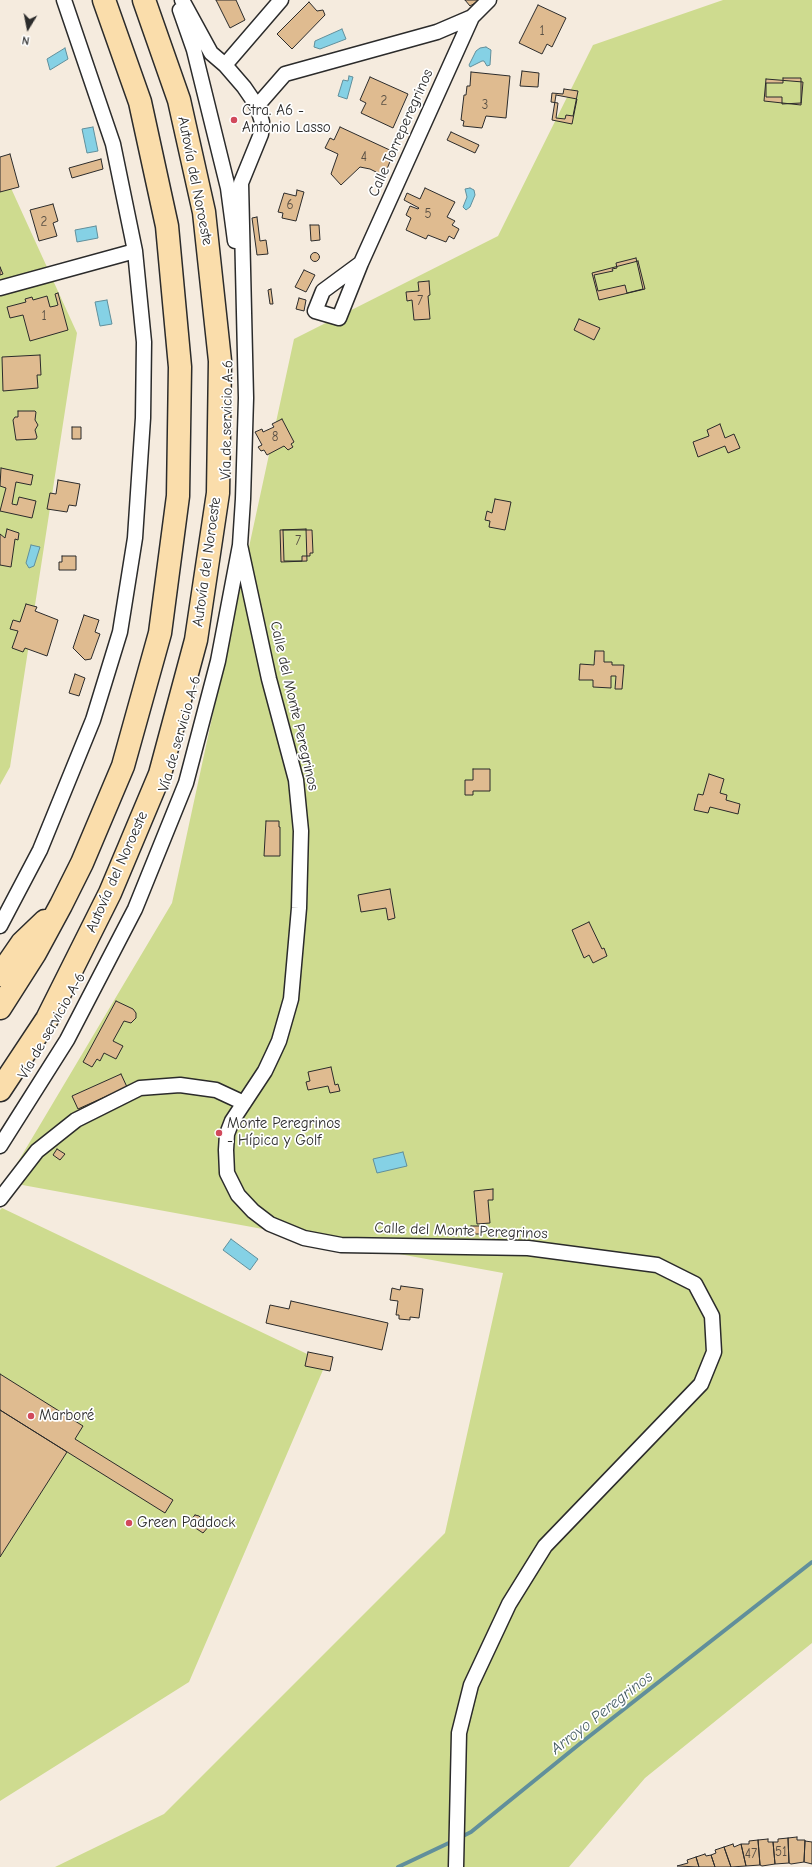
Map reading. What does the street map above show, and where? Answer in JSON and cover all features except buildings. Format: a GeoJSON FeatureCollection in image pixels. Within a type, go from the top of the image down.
{"type":"FeatureCollection","features":[{"type":"Feature","properties":{"kind":"highway"},"geometry":{"type":"LineString","coordinates":[[0,1008],[35,953],[61,905],[82,863],[124,766],[160,633],[178,496],[180,367],[167,226],[140,102],[104,0]]}},
{"type":"Feature","properties":{"kind":"highway","name":"Autovía del Noroeste"},"geometry":{"type":"LineString","coordinates":[[0,1090],[46,1018],[110,893],[160,774],[196,640],[218,494],[220,361],[204,212],[179,100],[144,0]]}},
{"type":"Feature","properties":{"kind":"highway"},"geometry":{"type":"LineString","coordinates":[[0,975],[22,943],[61,905]]}},
{"type":"Feature","properties":{"kind":"street"},"geometry":{"type":"LineString","coordinates":[[0,926],[40,850],[90,727],[120,632],[135,538],[143,418],[144,342],[135,251],[114,144],[64,0]]}},
{"type":"Feature","properties":{"kind":"street"},"geometry":{"type":"LineString","coordinates":[[177,0],[194,50],[228,188],[245,314]]}},
{"type":"Feature","properties":{"kind":"street"},"geometry":{"type":"LineString","coordinates":[[182,0],[211,52],[226,65],[257,106],[262,122],[261,134],[242,183],[245,314]]}},
{"type":"Feature","properties":{"kind":"street"},"geometry":{"type":"LineString","coordinates":[[226,65],[281,0]]}},
{"type":"Feature","properties":{"kind":"street"},"geometry":{"type":"LineString","coordinates":[[257,106],[285,74],[437,32],[472,16],[489,0]]}},
{"type":"Feature","properties":{"kind":"street","name":"Calle Torreperegrinos"},"geometry":{"type":"LineString","coordinates":[[361,263],[472,16]]}},
{"type":"Feature","properties":{"kind":"street"},"geometry":{"type":"LineString","coordinates":[[0,288],[135,251]]}},
{"type":"Feature","properties":{"kind":"street","name":"Vía de servicio A-6"},"geometry":{"type":"LineString","coordinates":[[0,1146],[67,1040],[135,909],[186,783],[218,661],[240,545],[246,398],[245,314]]}},
{"type":"Feature","properties":{"kind":"street","name":"Calle del Monte Peregrinos"},"geometry":{"type":"LineString","coordinates":[[240,545],[270,679],[296,780],[301,831],[299,908],[291,999],[279,1041],[265,1072],[232,1121],[227,1134],[227,1173],[238,1195],[253,1212],[270,1224],[304,1238],[341,1245],[528,1248],[657,1265],[694,1284],[712,1316],[714,1352],[701,1384],[545,1546],[509,1604],[471,1685],[459,1733],[456,1867]]}},
{"type":"Feature","properties":{"kind":"street"},"geometry":{"type":"LineString","coordinates":[[0,1199],[37,1151],[48,1142],[76,1120],[140,1088],[180,1085],[216,1090],[244,1102]]}},
{"type":"Feature","properties":{"kind":"green space"},"geometry":{"type":"Polygon","coordinates":[[[723,0],[812,0],[812,1643],[645,1778],[569,1867],[55,1867],[164,1814],[445,1533],[503,1273],[6,1182],[172,903],[294,339],[498,236],[593,45],[723,0]]]}},
{"type":"Feature","properties":{"kind":"green space"},"geometry":{"type":"Polygon","coordinates":[[[0,164],[77,333],[10,767],[0,785],[0,164]]]}},
{"type":"Feature","properties":{"kind":"green space","name":"Green Paddock"},"geometry":{"type":"Polygon","coordinates":[[[2,1208],[326,1363],[189,1682],[0,1801],[0,1210],[2,1208]]]}},
{"type":"Feature","properties":{"kind":"water"},"geometry":{"type":"Polygon","coordinates":[[[342,29],[346,39],[320,49],[314,47],[315,41],[342,29]]]}},
{"type":"Feature","properties":{"kind":"water"},"geometry":{"type":"Polygon","coordinates":[[[486,47],[491,50],[490,65],[487,66],[484,61],[482,61],[470,67],[469,65],[476,51],[480,48],[486,47]]]}},
{"type":"Feature","properties":{"kind":"water"},"geometry":{"type":"Polygon","coordinates":[[[65,48],[68,59],[50,70],[47,59],[65,48]]]}},
{"type":"Feature","properties":{"kind":"water"},"geometry":{"type":"Polygon","coordinates":[[[349,76],[353,77],[347,99],[338,96],[343,80],[348,81],[349,76]]]}},
{"type":"Feature","properties":{"kind":"water"},"geometry":{"type":"Polygon","coordinates":[[[93,127],[98,151],[87,153],[82,129],[93,127]]]}},
{"type":"Feature","properties":{"kind":"water"},"geometry":{"type":"Polygon","coordinates":[[[470,188],[474,190],[475,195],[470,207],[466,210],[463,207],[467,197],[465,189],[470,188]]]}},
{"type":"Feature","properties":{"kind":"water"},"geometry":{"type":"Polygon","coordinates":[[[96,226],[98,238],[77,242],[75,230],[96,226]]]}},
{"type":"Feature","properties":{"kind":"water"},"geometry":{"type":"Polygon","coordinates":[[[107,300],[112,324],[100,326],[95,302],[107,300]]]}},
{"type":"Feature","properties":{"kind":"water"},"geometry":{"type":"Polygon","coordinates":[[[31,545],[40,547],[34,566],[29,568],[26,563],[31,545]]]}},
{"type":"Feature","properties":{"kind":"water"},"geometry":{"type":"Polygon","coordinates":[[[403,1152],[407,1166],[377,1173],[373,1159],[403,1152]]]}},
{"type":"Feature","properties":{"kind":"water"},"geometry":{"type":"Polygon","coordinates":[[[231,1239],[258,1259],[250,1270],[223,1250],[231,1239]]]}},
{"type":"Feature","properties":{"kind":"waterway","name":"Arroyo Peregrinos"},"geometry":{"type":"LineString","coordinates":[[459,1838],[471,1832],[582,1742],[812,1562]]}},
{"type":"Feature","properties":{"kind":"waterway","name":"Arroyo Peregrinos"},"geometry":{"type":"LineString","coordinates":[[398,1867],[453,1841]]}},
{"type":"Feature","properties":{"kind":"place","name":"Ctra. A6 - Antonio Lasso"},"geometry":{"type":"Point","coordinates":[234,120]}},
{"type":"Feature","properties":{"kind":"place","name":"Monte Peregrinos - Hípica y Golf"},"geometry":{"type":"Point","coordinates":[219,1133]}},
{"type":"Feature","properties":{"kind":"place","name":"Marboré"},"geometry":{"type":"Point","coordinates":[31,1416]}},
{"type":"Feature","properties":{"kind":"place","name":"Green Paddock"},"geometry":{"type":"Point","coordinates":[129,1523]}}]}
